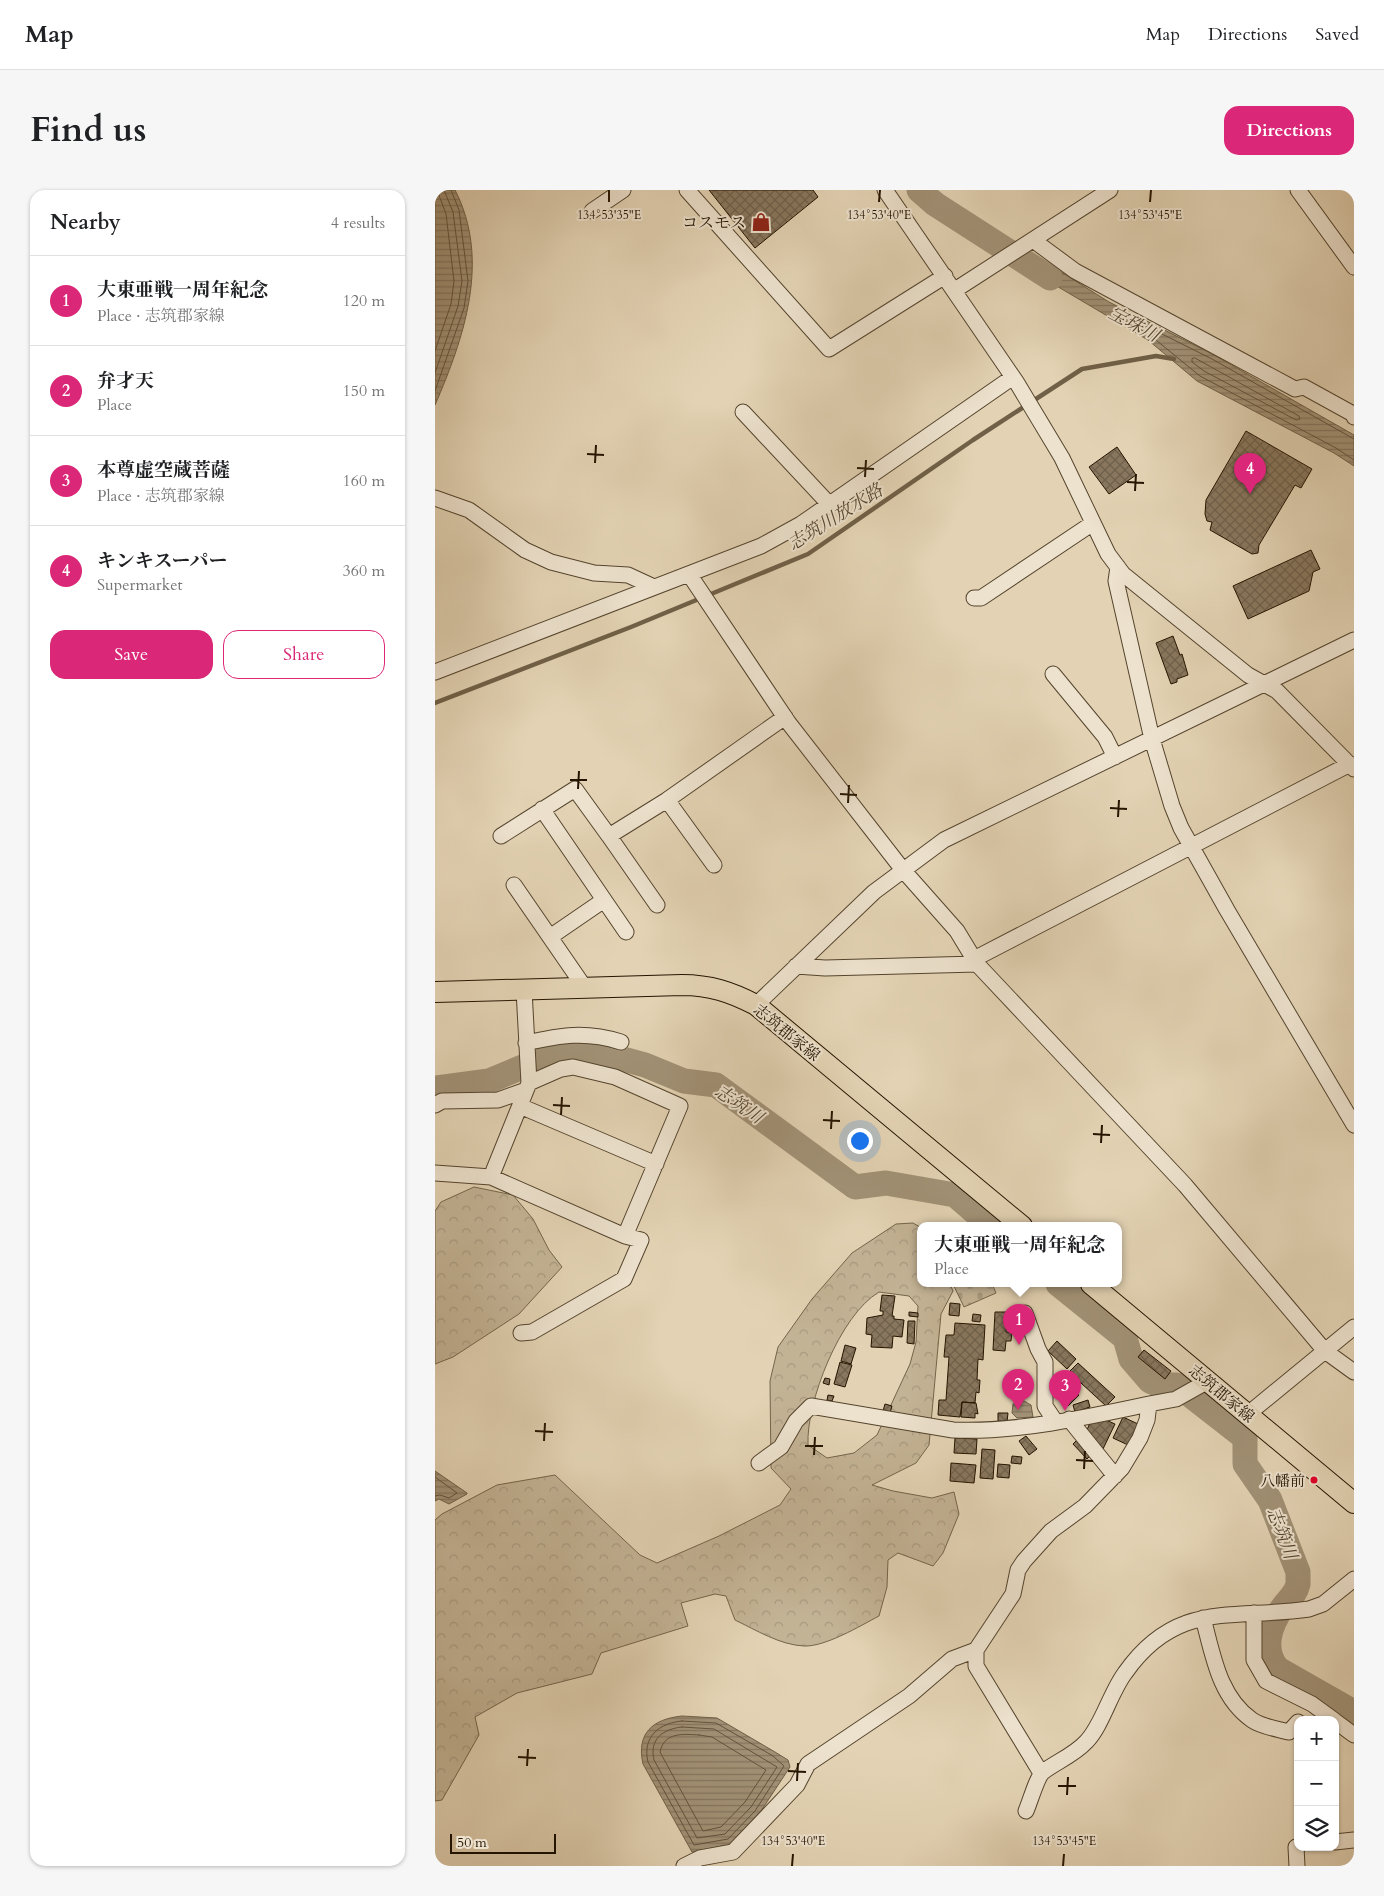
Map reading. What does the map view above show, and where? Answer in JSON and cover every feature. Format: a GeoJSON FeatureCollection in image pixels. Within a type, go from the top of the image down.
{"type":"FeatureCollection","features":[{"type":"Feature","properties":{"kind":"main road","name":"志筑郡家線"},"geometry":{"type":"LineString","coordinates":[[435,992],[707,986],[729,992],[756,1005],[1017,1222]]}},
{"type":"Feature","properties":{"kind":"main road","name":"志筑郡家線"},"geometry":{"type":"LineString","coordinates":[[1094,1287],[1203,1385],[1248,1414],[1354,1503]]}},
{"type":"Feature","properties":{"kind":"street"},"geometry":{"type":"LineString","coordinates":[[591,211],[623,190]]}},
{"type":"Feature","properties":{"kind":"street"},"geometry":{"type":"LineString","coordinates":[[687,190],[829,349],[945,276]]}},
{"type":"Feature","properties":{"kind":"street"},"geometry":{"type":"LineString","coordinates":[[796,966],[825,968],[975,962],[1351,761],[1303,715],[1265,683],[1248,675],[1123,574],[1108,554],[1062,458],[1015,380],[885,190]]}},
{"type":"Feature","properties":{"kind":"street"},"geometry":{"type":"LineString","coordinates":[[955,290],[1110,190]]}},
{"type":"Feature","properties":{"kind":"street"},"geometry":{"type":"LineString","coordinates":[[1298,190],[1354,267]]}},
{"type":"Feature","properties":{"kind":"street"},"geometry":{"type":"LineString","coordinates":[[1030,242],[1111,292],[1295,389],[1304,388],[1353,414],[1354,417]]}},
{"type":"Feature","properties":{"kind":"street"},"geometry":{"type":"LineString","coordinates":[[435,672],[761,546],[801,524],[1015,380]]}},
{"type":"Feature","properties":{"kind":"street"},"geometry":{"type":"LineString","coordinates":[[743,412],[830,504]]}},
{"type":"Feature","properties":{"kind":"street"},"geometry":{"type":"LineString","coordinates":[[435,498],[469,510],[525,550],[551,562],[594,573],[628,575],[654,587]]}},
{"type":"Feature","properties":{"kind":"street"},"geometry":{"type":"LineString","coordinates":[[974,598],[981,598],[1093,523]]}},
{"type":"Feature","properties":{"kind":"street"},"geometry":{"type":"LineString","coordinates":[[1118,567],[1116,581],[1152,739],[1172,806],[1191,846],[1354,1125]]}},
{"type":"Feature","properties":{"kind":"street"},"geometry":{"type":"LineString","coordinates":[[689,574],[785,717],[829,777],[903,870],[957,931],[975,962],[1185,1185],[1325,1351],[1354,1372]]}},
{"type":"Feature","properties":{"kind":"street"},"geometry":{"type":"LineString","coordinates":[[756,1005],[841,921],[874,892],[944,840],[969,826],[1354,640]]}},
{"type":"Feature","properties":{"kind":"street"},"geometry":{"type":"LineString","coordinates":[[1053,674],[1105,737],[1115,757]]}},
{"type":"Feature","properties":{"kind":"street"},"geometry":{"type":"LineString","coordinates":[[609,836],[667,800],[785,717]]}},
{"type":"Feature","properties":{"kind":"street"},"geometry":{"type":"LineString","coordinates":[[501,836],[575,788],[657,905]]}},
{"type":"Feature","properties":{"kind":"street"},"geometry":{"type":"LineString","coordinates":[[667,800],[714,865]]}},
{"type":"Feature","properties":{"kind":"street"},"geometry":{"type":"LineString","coordinates":[[542,809],[626,932]]}},
{"type":"Feature","properties":{"kind":"street"},"geometry":{"type":"LineString","coordinates":[[514,885],[585,988]]}},
{"type":"Feature","properties":{"kind":"street"},"geometry":{"type":"LineString","coordinates":[[550,937],[604,900]]}},
{"type":"Feature","properties":{"kind":"street"},"geometry":{"type":"LineString","coordinates":[[491,1177],[528,1083],[524,990]]}},
{"type":"Feature","properties":{"kind":"street"},"geometry":{"type":"LineString","coordinates":[[526,1048],[562,1035],[599,1035],[621,1042]]}},
{"type":"Feature","properties":{"kind":"street"},"geometry":{"type":"LineString","coordinates":[[435,1105],[442,1101],[498,1100],[528,1083],[561,1070],[573,1068],[615,1076],[680,1106],[625,1236]]}},
{"type":"Feature","properties":{"kind":"street"},"geometry":{"type":"LineString","coordinates":[[520,1106],[656,1164]]}},
{"type":"Feature","properties":{"kind":"street"},"geometry":{"type":"LineString","coordinates":[[435,1173],[491,1177],[625,1236],[641,1240],[624,1279],[532,1332],[521,1332]]}},
{"type":"Feature","properties":{"kind":"street"},"geometry":{"type":"LineString","coordinates":[[1025,1313],[1031,1345],[1046,1366],[1045,1406],[1062,1420],[1115,1476]]}},
{"type":"Feature","properties":{"kind":"street"},"geometry":{"type":"LineString","coordinates":[[1248,1414],[1354,1327]]}},
{"type":"Feature","properties":{"kind":"street"},"geometry":{"type":"LineString","coordinates":[[759,1463],[781,1447],[796,1421],[811,1406],[953,1430],[998,1430],[1175,1399],[1203,1385]]}},
{"type":"Feature","properties":{"kind":"street"},"geometry":{"type":"LineString","coordinates":[[1041,1773],[976,1666],[976,1650],[1013,1594],[1018,1570],[1023,1561],[1051,1531],[1085,1506],[1122,1468],[1147,1420],[1149,1404]]}},
{"type":"Feature","properties":{"kind":"street"},"geometry":{"type":"LineString","coordinates":[[1026,1810],[1041,1773],[1086,1742],[1097,1728],[1113,1690],[1145,1647],[1163,1634],[1189,1622],[1220,1614],[1297,1611],[1323,1604],[1354,1580]]}},
{"type":"Feature","properties":{"kind":"street"},"geometry":{"type":"LineString","coordinates":[[1261,1612],[1254,1660],[1266,1681],[1312,1704],[1329,1716]]}},
{"type":"Feature","properties":{"kind":"street"},"geometry":{"type":"LineString","coordinates":[[1203,1618],[1218,1677],[1237,1706],[1254,1722],[1289,1732],[1294,1726]]}},
{"type":"Feature","properties":{"kind":"street"},"geometry":{"type":"LineString","coordinates":[[684,1866],[700,1858],[733,1852],[797,1785],[808,1764],[909,1696],[952,1659],[976,1650]]}},
{"type":"Feature","properties":{"kind":"street"},"geometry":{"type":"LineString","coordinates":[[1303,1716],[1312,1704]]}},
{"type":"Feature","properties":{"kind":"street"},"geometry":{"type":"LineString","coordinates":[[1339,1723],[1354,1735]]}},
{"type":"Feature","properties":{"kind":"street"},"geometry":{"type":"LineString","coordinates":[[1339,1842],[1354,1840]]}},
{"type":"Feature","properties":{"kind":"street"},"geometry":{"type":"LineString","coordinates":[[1296,1851],[1297,1866]]}},
{"type":"Feature","properties":{"kind":"green space"},"geometry":{"type":"Polygon","coordinates":[[[474,1187],[513,1195],[533,1219],[549,1250],[562,1267],[519,1314],[453,1357],[435,1364],[435,1211],[441,1202],[474,1187]]]}},
{"type":"Feature","properties":{"kind":"green space"},"geometry":{"type":"Polygon","coordinates":[[[913,1223],[917,1225],[917,1287],[951,1287],[953,1291],[941,1314],[929,1445],[916,1463],[872,1485],[932,1498],[954,1492],[959,1514],[943,1553],[933,1566],[898,1553],[888,1560],[887,1587],[879,1616],[842,1635],[812,1645],[804,1646],[786,1643],[735,1620],[726,1596],[715,1594],[681,1603],[688,1626],[601,1653],[592,1674],[517,1693],[475,1717],[479,1735],[442,1800],[435,1801],[435,1520],[442,1514],[497,1485],[555,1475],[640,1555],[657,1563],[719,1536],[780,1505],[791,1489],[771,1468],[770,1381],[778,1347],[812,1299],[852,1253],[896,1224],[913,1223]],[[879,1292],[865,1303],[851,1320],[828,1361],[819,1384],[809,1427],[808,1445],[827,1458],[854,1453],[877,1435],[910,1364],[916,1342],[918,1306],[909,1296],[879,1292]]]}},
{"type":"Feature","properties":{"kind":"green space"},"geometry":{"type":"Polygon","coordinates":[[[954,1287],[993,1287],[996,1293],[964,1307],[954,1287]]]}},
{"type":"Feature","properties":{"kind":"water"},"geometry":{"type":"Polygon","coordinates":[[[435,190],[455,190],[466,217],[471,244],[472,271],[464,326],[435,405],[435,190]]]}},
{"type":"Feature","properties":{"kind":"water","name":"宝珠川"},"geometry":{"type":"Polygon","coordinates":[[[1031,253],[1109,302],[1214,355],[1354,435],[1354,466],[1334,453],[1197,381],[1148,340],[1016,262],[1031,253]]]}},
{"type":"Feature","properties":{"kind":"water"},"geometry":{"type":"Polygon","coordinates":[[[1024,1401],[1031,1405],[1033,1417],[1017,1418],[1012,1413],[1013,1404],[1024,1401]]]}},
{"type":"Feature","properties":{"kind":"water"},"geometry":{"type":"Polygon","coordinates":[[[435,1471],[467,1494],[449,1504],[439,1499],[435,1501],[435,1471]]]}},
{"type":"Feature","properties":{"kind":"water"},"geometry":{"type":"Polygon","coordinates":[[[682,1716],[717,1718],[788,1760],[790,1767],[759,1814],[730,1844],[692,1852],[643,1764],[642,1744],[649,1730],[663,1720],[682,1716]]]}},
{"type":"Feature","properties":{"kind":"building","name":"コスモス"},"geometry":{"type":"Polygon","coordinates":[[[709,190],[813,190],[818,197],[755,248],[709,190]]]}},
{"type":"Feature","properties":{"kind":"building"},"geometry":{"type":"Polygon","coordinates":[[[1246,431],[1312,469],[1301,488],[1295,485],[1259,545],[1258,553],[1252,554],[1210,530],[1212,522],[1207,521],[1205,514],[1206,500],[1246,431]]]}},
{"type":"Feature","properties":{"kind":"building"},"geometry":{"type":"Polygon","coordinates":[[[1117,447],[1136,475],[1109,494],[1089,467],[1117,447]]]}},
{"type":"Feature","properties":{"kind":"building"},"geometry":{"type":"Polygon","coordinates":[[[1311,550],[1320,569],[1313,572],[1309,591],[1248,619],[1233,586],[1311,550]]]}},
{"type":"Feature","properties":{"kind":"building"},"geometry":{"type":"Polygon","coordinates":[[[1173,636],[1180,655],[1182,654],[1188,675],[1177,679],[1177,682],[1171,684],[1156,643],[1173,636]]]}},
{"type":"Feature","properties":{"kind":"building"},"geometry":{"type":"Polygon","coordinates":[[[882,1295],[895,1296],[892,1316],[894,1316],[894,1319],[904,1320],[902,1337],[893,1336],[892,1348],[871,1347],[872,1335],[866,1334],[867,1318],[883,1315],[883,1311],[880,1311],[882,1295]]]}},
{"type":"Feature","properties":{"kind":"building"},"geometry":{"type":"Polygon","coordinates":[[[950,1303],[960,1304],[959,1316],[949,1315],[950,1303]]]}},
{"type":"Feature","properties":{"kind":"building"},"geometry":{"type":"Polygon","coordinates":[[[909,1312],[918,1313],[918,1317],[909,1316],[909,1312]]]}},
{"type":"Feature","properties":{"kind":"building"},"geometry":{"type":"Polygon","coordinates":[[[995,1312],[1008,1312],[1006,1332],[1012,1332],[1011,1341],[1006,1341],[1005,1351],[993,1350],[995,1312]]]}},
{"type":"Feature","properties":{"kind":"building"},"geometry":{"type":"Polygon","coordinates":[[[973,1314],[981,1315],[980,1322],[972,1321],[973,1314]]]}},
{"type":"Feature","properties":{"kind":"building"},"geometry":{"type":"Polygon","coordinates":[[[908,1321],[915,1321],[914,1344],[907,1343],[908,1321]]]}},
{"type":"Feature","properties":{"kind":"building"},"geometry":{"type":"Polygon","coordinates":[[[955,1323],[985,1325],[983,1360],[978,1359],[977,1380],[980,1380],[979,1393],[976,1392],[975,1403],[962,1402],[960,1417],[938,1415],[939,1400],[946,1400],[949,1357],[944,1357],[946,1335],[954,1335],[955,1323]]]}},
{"type":"Feature","properties":{"kind":"building"},"geometry":{"type":"Polygon","coordinates":[[[1057,1341],[1076,1359],[1067,1369],[1048,1351],[1057,1341]]]}},
{"type":"Feature","properties":{"kind":"building"},"geometry":{"type":"Polygon","coordinates":[[[845,1345],[856,1348],[851,1364],[841,1361],[845,1345]]]}},
{"type":"Feature","properties":{"kind":"building"},"geometry":{"type":"Polygon","coordinates":[[[1144,1350],[1171,1371],[1165,1379],[1138,1357],[1144,1350]]]}},
{"type":"Feature","properties":{"kind":"building"},"geometry":{"type":"Polygon","coordinates":[[[840,1362],[852,1365],[845,1387],[834,1384],[840,1362]]]}},
{"type":"Feature","properties":{"kind":"building"},"geometry":{"type":"Polygon","coordinates":[[[1078,1363],[1115,1397],[1106,1406],[1069,1372],[1078,1363]]]}},
{"type":"Feature","properties":{"kind":"building"},"geometry":{"type":"Polygon","coordinates":[[[1060,1372],[1063,1375],[1065,1373],[1074,1382],[1071,1385],[1068,1382],[1058,1392],[1051,1385],[1054,1383],[1051,1380],[1060,1372]]]}},
{"type":"Feature","properties":{"kind":"building"},"geometry":{"type":"Polygon","coordinates":[[[825,1378],[830,1379],[829,1385],[823,1383],[825,1378]]]}},
{"type":"Feature","properties":{"kind":"building"},"geometry":{"type":"Polygon","coordinates":[[[1072,1388],[1079,1395],[1068,1406],[1060,1398],[1072,1388]]]}},
{"type":"Feature","properties":{"kind":"building"},"geometry":{"type":"Polygon","coordinates":[[[828,1395],[834,1396],[832,1401],[827,1400],[828,1395]]]}},
{"type":"Feature","properties":{"kind":"building"},"geometry":{"type":"Polygon","coordinates":[[[1088,1400],[1090,1407],[1075,1412],[1073,1405],[1088,1400]]]}},
{"type":"Feature","properties":{"kind":"building"},"geometry":{"type":"Polygon","coordinates":[[[962,1402],[976,1403],[978,1414],[975,1413],[975,1418],[961,1417],[962,1402]]]}},
{"type":"Feature","properties":{"kind":"building"},"geometry":{"type":"Polygon","coordinates":[[[885,1404],[892,1406],[890,1413],[883,1411],[885,1404]]]}},
{"type":"Feature","properties":{"kind":"building"},"geometry":{"type":"Polygon","coordinates":[[[998,1413],[1008,1413],[1007,1422],[998,1421],[998,1413]]]}},
{"type":"Feature","properties":{"kind":"building"},"geometry":{"type":"Polygon","coordinates":[[[1123,1417],[1138,1424],[1128,1445],[1113,1438],[1123,1417]]]}},
{"type":"Feature","properties":{"kind":"building"},"geometry":{"type":"Polygon","coordinates":[[[1106,1420],[1115,1424],[1102,1451],[1086,1432],[1090,1423],[1106,1420]]]}},
{"type":"Feature","properties":{"kind":"building"},"geometry":{"type":"Polygon","coordinates":[[[1026,1436],[1037,1449],[1029,1455],[1019,1441],[1026,1436]]]}},
{"type":"Feature","properties":{"kind":"building"},"geometry":{"type":"Polygon","coordinates":[[[955,1438],[977,1439],[976,1454],[954,1453],[955,1438]]]}},
{"type":"Feature","properties":{"kind":"building"},"geometry":{"type":"Polygon","coordinates":[[[1078,1439],[1092,1454],[1087,1459],[1073,1444],[1078,1439]]]}},
{"type":"Feature","properties":{"kind":"building"},"geometry":{"type":"Polygon","coordinates":[[[982,1449],[995,1450],[993,1479],[980,1478],[982,1449]]]}},
{"type":"Feature","properties":{"kind":"building"},"geometry":{"type":"Polygon","coordinates":[[[1012,1456],[1022,1457],[1021,1464],[1011,1463],[1012,1456]]]}},
{"type":"Feature","properties":{"kind":"building"},"geometry":{"type":"Polygon","coordinates":[[[951,1463],[976,1465],[974,1483],[950,1481],[951,1463]]]}},
{"type":"Feature","properties":{"kind":"building"},"geometry":{"type":"Polygon","coordinates":[[[998,1464],[1010,1465],[1009,1478],[997,1477],[998,1464]]]}},
{"type":"Feature","properties":{"kind":"waterway","name":"宝珠川"},"geometry":{"type":"LineString","coordinates":[[919,190],[935,204],[1050,278]]}},
{"type":"Feature","properties":{"kind":"waterway","name":"志筑川放水路"},"geometry":{"type":"LineString","coordinates":[[435,703],[631,627],[808,554],[973,440],[1082,369],[1156,356],[1174,359]]}},
{"type":"Feature","properties":{"kind":"waterway","name":"志筑川"},"geometry":{"type":"LineString","coordinates":[[435,1088],[489,1081],[556,1053],[574,1048],[587,1049],[645,1065],[684,1081],[716,1085],[855,1187],[886,1183],[955,1195],[986,1222]]}},
{"type":"Feature","properties":{"kind":"waterway","name":"志筑川"},"geometry":{"type":"LineString","coordinates":[[1062,1287],[1125,1338],[1131,1359],[1150,1381],[1159,1385],[1177,1385],[1245,1438],[1245,1464],[1270,1500],[1298,1572],[1296,1591],[1278,1614],[1271,1630],[1269,1646],[1273,1662],[1278,1669],[1354,1712]]}},
{"type":"Feature","properties":{"kind":"place","name":"コスモス"},"geometry":{"type":"Point","coordinates":[761,222]}},
{"type":"Feature","properties":{"kind":"place","name":"キンキスーパー"},"geometry":{"type":"Point","coordinates":[1250,494]}},
{"type":"Feature","properties":{"kind":"place","name":"大東亜戦一周年紀念"},"geometry":{"type":"Point","coordinates":[1019,1345]}},
{"type":"Feature","properties":{"kind":"place","name":"弁才天"},"geometry":{"type":"Point","coordinates":[1018,1410]}},
{"type":"Feature","properties":{"kind":"place","name":"本尊虚空蔵菩薩"},"geometry":{"type":"Point","coordinates":[1065,1411]}},
{"type":"Feature","properties":{"kind":"place","name":"八幡前"},"geometry":{"type":"Point","coordinates":[1314,1480]}}]}
